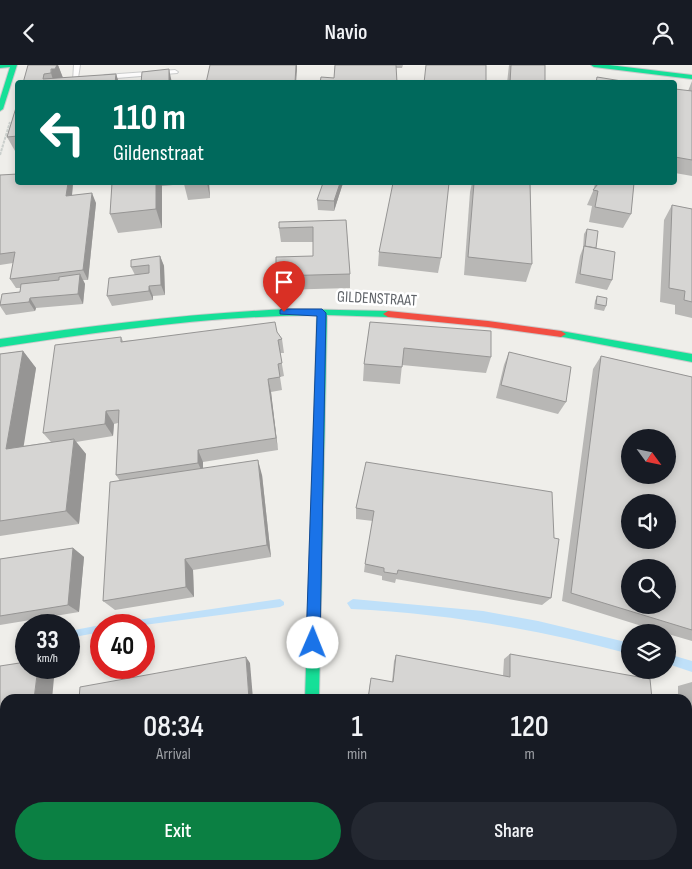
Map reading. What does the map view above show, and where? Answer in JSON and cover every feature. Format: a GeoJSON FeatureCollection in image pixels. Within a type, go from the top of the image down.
{"type":"FeatureCollection","features":[{"type":"Feature","properties":{"kind":"street"},"geometry":{"type":"LineString","coordinates":[[0,66],[13,65],[0,109]]}},
{"type":"Feature","properties":{"kind":"street"},"geometry":{"type":"LineString","coordinates":[[594,65],[692,77]]}},
{"type":"Feature","properties":{"kind":"street"},"geometry":{"type":"LineString","coordinates":[[312,694],[322,313]]}},
{"type":"Feature","properties":{"kind":"street","name":"GILDENSTRAAT"},"geometry":{"type":"LineString","coordinates":[[0,343],[98,328],[234,314],[379,314],[458,320],[562,334],[692,357]]}},
{"type":"Feature","properties":{"kind":"lane"},"geometry":{"type":"LineString","coordinates":[[77,65],[74,80],[93,79]]}},
{"type":"Feature","properties":{"kind":"lane"},"geometry":{"type":"LineString","coordinates":[[102,78],[175,72]]}},
{"type":"Feature","properties":{"kind":"path"},"geometry":{"type":"LineString","coordinates":[[0,155],[10,121]]}},
{"type":"Feature","properties":{"kind":"water"},"geometry":{"type":"Polygon","coordinates":[[[280,599],[284,602],[284,605],[280,607],[155,624],[155,617],[280,599]]]}},
{"type":"Feature","properties":{"kind":"water"},"geometry":{"type":"Polygon","coordinates":[[[353,599],[483,611],[538,621],[621,641],[621,652],[561,637],[492,624],[421,614],[351,609],[347,603],[353,599]]]}},
{"type":"Feature","properties":{"kind":"water"},"geometry":{"type":"Polygon","coordinates":[[[90,627],[90,634],[80,636],[80,629],[90,627]]]}},
{"type":"Feature","properties":{"kind":"water"},"geometry":{"type":"Polygon","coordinates":[[[676,656],[692,661],[692,672],[676,667],[676,656]]]}},
{"type":"Feature","properties":{"kind":"building"},"geometry":{"type":"Polygon","coordinates":[[[28,65],[57,65],[55,69],[51,69],[51,73],[44,74],[43,79],[116,74],[115,80],[24,80],[28,65]]]}},
{"type":"Feature","properties":{"kind":"building"},"geometry":{"type":"Polygon","coordinates":[[[210,65],[296,65],[295,80],[207,80],[210,65]]]}},
{"type":"Feature","properties":{"kind":"building"},"geometry":{"type":"Polygon","coordinates":[[[335,65],[396,65],[397,80],[320,80],[321,77],[334,78],[335,65]]]}},
{"type":"Feature","properties":{"kind":"building"},"geometry":{"type":"Polygon","coordinates":[[[426,65],[486,65],[486,80],[424,80],[426,65]]]}},
{"type":"Feature","properties":{"kind":"building"},"geometry":{"type":"Polygon","coordinates":[[[511,65],[545,65],[545,80],[510,80],[511,65]]]}},
{"type":"Feature","properties":{"kind":"building"},"geometry":{"type":"Polygon","coordinates":[[[169,69],[169,80],[141,80],[142,72],[169,69]]]}},
{"type":"Feature","properties":{"kind":"building"},"geometry":{"type":"Polygon","coordinates":[[[597,77],[616,80],[596,80],[597,77]]]}},
{"type":"Feature","properties":{"kind":"building"},"geometry":{"type":"Polygon","coordinates":[[[677,89],[692,91],[692,160],[677,157],[677,89]]]}},
{"type":"Feature","properties":{"kind":"building"},"geometry":{"type":"Polygon","coordinates":[[[15,111],[15,136],[7,137],[15,111]]]}},
{"type":"Feature","properties":{"kind":"building"},"geometry":{"type":"Polygon","coordinates":[[[15,174],[15,185],[68,185],[66,196],[92,193],[83,270],[10,279],[15,252],[0,254],[0,175],[15,174]]]}},
{"type":"Feature","properties":{"kind":"building"},"geometry":{"type":"Polygon","coordinates":[[[112,185],[156,185],[156,209],[110,214],[112,185]]]}},
{"type":"Feature","properties":{"kind":"building"},"geometry":{"type":"Polygon","coordinates":[[[322,185],[339,185],[334,201],[317,200],[322,185]]]}},
{"type":"Feature","properties":{"kind":"building"},"geometry":{"type":"Polygon","coordinates":[[[393,185],[449,185],[441,258],[379,252],[393,185]]]}},
{"type":"Feature","properties":{"kind":"building"},"geometry":{"type":"Polygon","coordinates":[[[474,185],[530,185],[532,264],[468,257],[474,185]]]}},
{"type":"Feature","properties":{"kind":"building"},"geometry":{"type":"Polygon","coordinates":[[[597,185],[634,185],[631,214],[595,207],[598,191],[593,190],[597,185]]]}},
{"type":"Feature","properties":{"kind":"building"},"geometry":{"type":"Polygon","coordinates":[[[672,205],[692,209],[692,302],[684,300],[685,291],[669,288],[672,205]]]}},
{"type":"Feature","properties":{"kind":"building"},"geometry":{"type":"Polygon","coordinates":[[[346,220],[350,274],[276,276],[276,257],[313,256],[313,227],[279,228],[279,222],[346,220]]]}},
{"type":"Feature","properties":{"kind":"building"},"geometry":{"type":"Polygon","coordinates":[[[587,229],[598,231],[596,248],[585,246],[587,229]]]}},
{"type":"Feature","properties":{"kind":"building"},"geometry":{"type":"Polygon","coordinates":[[[584,246],[615,252],[612,280],[580,274],[584,246]]]}},
{"type":"Feature","properties":{"kind":"building"},"geometry":{"type":"Polygon","coordinates":[[[160,256],[161,285],[149,286],[149,291],[107,296],[109,278],[149,273],[149,265],[131,267],[131,260],[160,256]]]}},
{"type":"Feature","properties":{"kind":"building"},"geometry":{"type":"Polygon","coordinates":[[[80,274],[78,294],[30,298],[29,302],[0,305],[2,294],[20,292],[21,284],[59,280],[59,277],[80,274]]]}},
{"type":"Feature","properties":{"kind":"building"},"geometry":{"type":"Polygon","coordinates":[[[597,296],[607,298],[606,306],[596,304],[597,296]]]}},
{"type":"Feature","properties":{"kind":"building"},"geometry":{"type":"Polygon","coordinates":[[[275,322],[277,332],[282,339],[278,340],[282,363],[278,364],[280,377],[268,379],[276,438],[198,450],[198,463],[116,475],[119,410],[106,411],[105,424],[43,433],[55,345],[121,337],[121,342],[275,322]]]}},
{"type":"Feature","properties":{"kind":"building"},"geometry":{"type":"Polygon","coordinates":[[[370,322],[491,331],[491,357],[404,348],[402,367],[364,364],[370,322]]]}},
{"type":"Feature","properties":{"kind":"building"},"geometry":{"type":"Polygon","coordinates":[[[23,351],[6,449],[74,439],[66,511],[0,521],[0,354],[23,351]]]}},
{"type":"Feature","properties":{"kind":"building"},"geometry":{"type":"Polygon","coordinates":[[[509,352],[571,367],[566,402],[501,385],[509,352]]]}},
{"type":"Feature","properties":{"kind":"building"},"geometry":{"type":"Polygon","coordinates":[[[601,356],[692,377],[692,630],[640,614],[676,614],[676,559],[621,559],[621,608],[571,593],[601,356]]]}},
{"type":"Feature","properties":{"kind":"building"},"geometry":{"type":"Polygon","coordinates":[[[258,460],[267,545],[185,559],[186,587],[103,601],[110,482],[258,460]]]}},
{"type":"Feature","properties":{"kind":"building"},"geometry":{"type":"Polygon","coordinates":[[[366,462],[552,492],[554,538],[559,539],[551,598],[398,570],[397,574],[384,572],[384,568],[365,564],[374,511],[356,508],[366,462]]]}},
{"type":"Feature","properties":{"kind":"building"},"geometry":{"type":"Polygon","coordinates":[[[73,548],[68,605],[0,616],[0,559],[73,548]]]}},
{"type":"Feature","properties":{"kind":"building"},"geometry":{"type":"Polygon","coordinates":[[[510,654],[621,674],[621,679],[650,679],[652,694],[369,694],[371,678],[393,682],[396,655],[510,677],[510,654]]]}},
{"type":"Feature","properties":{"kind":"building"},"geometry":{"type":"Polygon","coordinates":[[[246,657],[249,694],[79,694],[80,687],[124,679],[155,679],[155,673],[246,657]]]}},
{"type":"Feature","properties":{"kind":"building"},"geometry":{"type":"Polygon","coordinates":[[[15,664],[15,679],[36,679],[35,694],[0,694],[0,666],[15,664]]]}},
{"type":"Feature","properties":{"kind":"traffic: fast"},"geometry":{"type":"LineString","coordinates":[[0,66],[12,65]]}},
{"type":"Feature","properties":{"kind":"traffic: fast"},"geometry":{"type":"LineString","coordinates":[[0,109],[14,65]]}},
{"type":"Feature","properties":{"kind":"traffic: fast"},"geometry":{"type":"LineString","coordinates":[[594,65],[692,77]]}},
{"type":"Feature","properties":{"kind":"traffic: fast"},"geometry":{"type":"LineString","coordinates":[[0,343],[145,323],[242,314],[291,312],[388,314]]}},
{"type":"Feature","properties":{"kind":"traffic: fast"},"geometry":{"type":"LineString","coordinates":[[312,694],[322,313]]}},
{"type":"Feature","properties":{"kind":"traffic: fast"},"geometry":{"type":"LineString","coordinates":[[561,334],[692,358]]}},
{"type":"Feature","properties":{"kind":"traffic: jam"},"geometry":{"type":"LineString","coordinates":[[388,314],[488,324],[561,334]]}},
{"type":"Feature","properties":{"kind":"route"},"geometry":{"type":"LineString","coordinates":[[284,312],[322,313],[313,643]]}}]}
